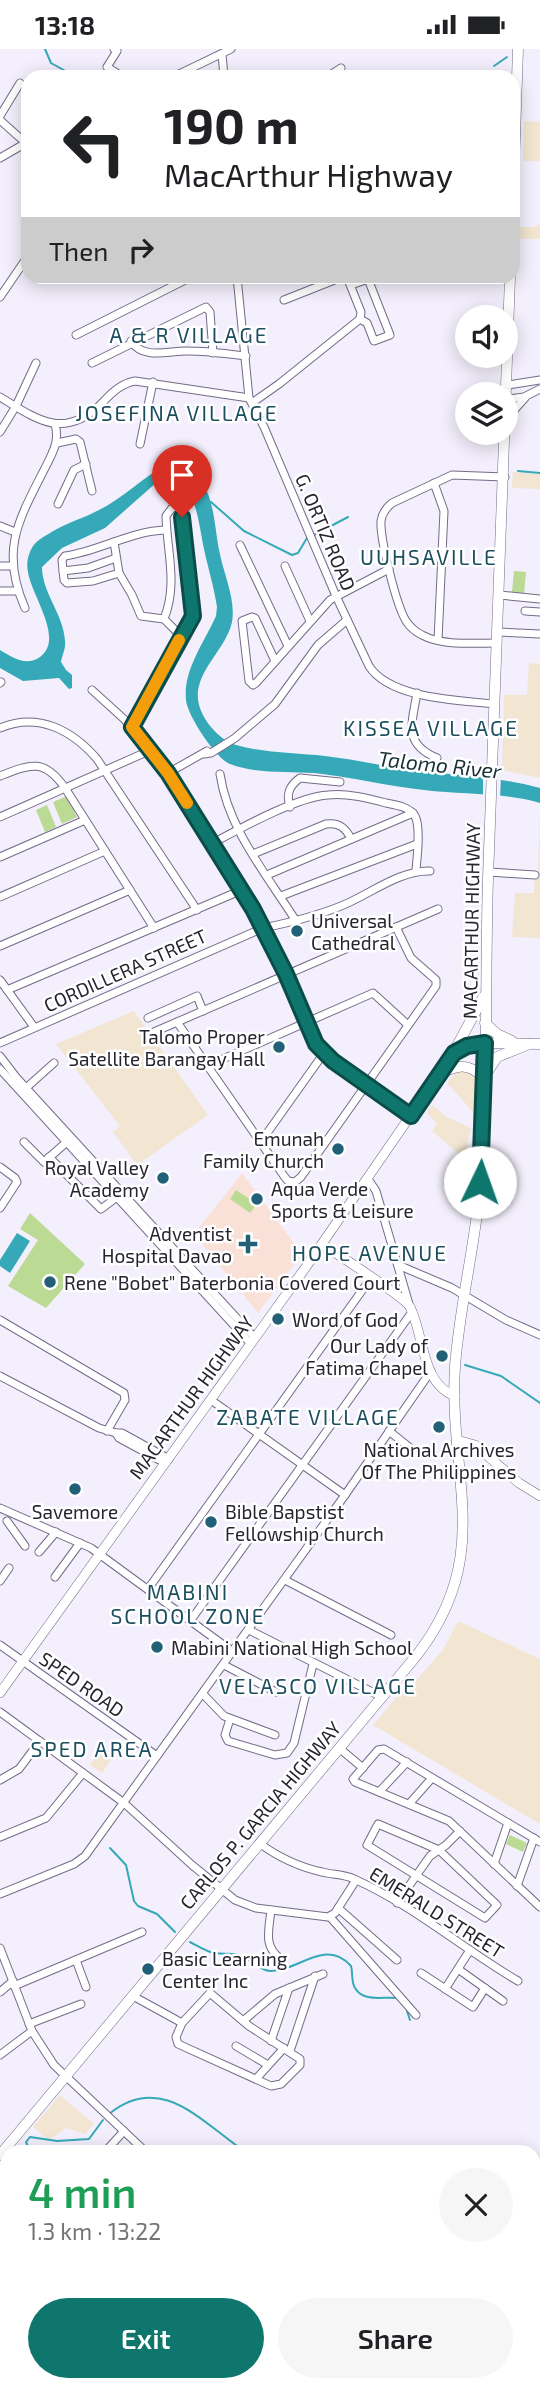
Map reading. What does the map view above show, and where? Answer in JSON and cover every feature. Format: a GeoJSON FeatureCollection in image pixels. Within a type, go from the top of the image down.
{"type":"FeatureCollection","features":[{"type":"Feature","properties":{"kind":"highway"},"geometry":{"type":"LineString","coordinates":[[516,70],[517,49]]}},
{"type":"Feature","properties":{"kind":"highway","name":"MACARTHUR HIGHWAY"},"geometry":{"type":"LineString","coordinates":[[508,382],[510,284]]}},
{"type":"Feature","properties":{"kind":"highway","name":"MACARTHUR HIGHWAY"},"geometry":{"type":"LineString","coordinates":[[485,1043],[494,704],[506,445]]}},
{"type":"Feature","properties":{"kind":"highway"},"geometry":{"type":"LineString","coordinates":[[451,1057],[486,992]]}},
{"type":"Feature","properties":{"kind":"highway"},"geometry":{"type":"LineString","coordinates":[[485,1023],[500,1036],[529,1044]]}},
{"type":"Feature","properties":{"kind":"highway"},"geometry":{"type":"LineString","coordinates":[[485,1043],[529,1044]]}},
{"type":"Feature","properties":{"kind":"highway","name":"CARLOS P. GARCIA HIGHWAY"},"geometry":{"type":"LineString","coordinates":[[8,2145],[382,1697],[433,1632],[454,1588],[461,1559],[463,1532],[455,1396],[457,1350],[480,1182],[485,1043]]}},
{"type":"Feature","properties":{"kind":"highway"},"geometry":{"type":"LineString","coordinates":[[439,1074],[464,1065],[471,1067],[484,1078],[497,1056],[529,1044]]}},
{"type":"Feature","properties":{"kind":"main road","name":"MACARTHUR HIGHWAY"},"geometry":{"type":"LineString","coordinates":[[0,1693],[322,1244],[451,1057],[462,1047],[485,1043]]}},
{"type":"Feature","properties":{"kind":"main road"},"geometry":{"type":"LineString","coordinates":[[322,1244],[410,1308],[431,1371],[442,1389],[455,1396]]}},
{"type":"Feature","properties":{"kind":"main road"},"geometry":{"type":"LineString","coordinates":[[457,1440],[475,1445],[540,1496]]}},
{"type":"Feature","properties":{"kind":"street"},"geometry":{"type":"LineString","coordinates":[[112,70],[107,67],[117,51],[114,49]]}},
{"type":"Feature","properties":{"kind":"street"},"geometry":{"type":"LineString","coordinates":[[188,70],[231,49]]}},
{"type":"Feature","properties":{"kind":"street"},"geometry":{"type":"LineString","coordinates":[[222,54],[223,70]]}},
{"type":"Feature","properties":{"kind":"street"},"geometry":{"type":"LineString","coordinates":[[20,83],[0,118],[21,138]]}},
{"type":"Feature","properties":{"kind":"street"},"geometry":{"type":"LineString","coordinates":[[1,157],[21,147]]}},
{"type":"Feature","properties":{"kind":"street"},"geometry":{"type":"LineString","coordinates":[[0,296],[21,266]]}},
{"type":"Feature","properties":{"kind":"street"},"geometry":{"type":"LineString","coordinates":[[76,335],[177,284]]}},
{"type":"Feature","properties":{"kind":"street","name":"G. ORTIZ ROAD"},"geometry":{"type":"LineString","coordinates":[[238,284],[250,400],[336,596],[373,672],[394,687],[494,704]]}},
{"type":"Feature","properties":{"kind":"street"},"geometry":{"type":"LineString","coordinates":[[284,300],[326,284]]}},
{"type":"Feature","properties":{"kind":"street"},"geometry":{"type":"LineString","coordinates":[[354,284],[351,285],[363,321],[374,341],[390,335],[373,284]]}},
{"type":"Feature","properties":{"kind":"street"},"geometry":{"type":"LineString","coordinates":[[92,363],[131,341],[206,307],[210,312],[213,353]]}},
{"type":"Feature","properties":{"kind":"street"},"geometry":{"type":"LineString","coordinates":[[0,397],[42,422],[55,424],[85,416],[128,382],[153,382],[250,400],[279,384],[363,321],[383,317]]}},
{"type":"Feature","properties":{"kind":"street"},"geometry":{"type":"LineString","coordinates":[[131,341],[140,350],[155,353],[190,351],[246,356]]}},
{"type":"Feature","properties":{"kind":"street"},"geometry":{"type":"LineString","coordinates":[[0,432],[16,406],[36,363]]}},
{"type":"Feature","properties":{"kind":"street"},"geometry":{"type":"LineString","coordinates":[[518,383],[540,380]]}},
{"type":"Feature","properties":{"kind":"street"},"geometry":{"type":"LineString","coordinates":[[140,444],[153,382]]}},
{"type":"Feature","properties":{"kind":"street"},"geometry":{"type":"LineString","coordinates":[[518,397],[540,389]]}},
{"type":"Feature","properties":{"kind":"street"},"geometry":{"type":"LineString","coordinates":[[518,406],[528,395]]}},
{"type":"Feature","properties":{"kind":"street"},"geometry":{"type":"LineString","coordinates":[[25,608],[17,591],[12,566],[15,532],[57,443],[55,424]]}},
{"type":"Feature","properties":{"kind":"street"},"geometry":{"type":"LineString","coordinates":[[57,443],[79,440],[92,491]]}},
{"type":"Feature","properties":{"kind":"street"},"geometry":{"type":"LineString","coordinates":[[58,504],[74,470],[86,464]]}},
{"type":"Feature","properties":{"kind":"street"},"geometry":{"type":"LineString","coordinates":[[505,477],[457,474],[393,503],[383,514],[383,534],[389,569],[406,621],[421,635],[438,640],[540,634]]}},
{"type":"Feature","properties":{"kind":"street"},"geometry":{"type":"LineString","coordinates":[[434,483],[444,511],[438,640]]}},
{"type":"Feature","properties":{"kind":"street"},"geometry":{"type":"LineString","coordinates":[[132,727],[192,620],[186,541],[179,507],[172,508],[166,516],[172,584],[164,619]]}},
{"type":"Feature","properties":{"kind":"street"},"geometry":{"type":"LineString","coordinates":[[0,526],[15,532]]}},
{"type":"Feature","properties":{"kind":"street"},"geometry":{"type":"LineString","coordinates":[[119,573],[93,581],[67,583],[62,571],[62,560],[145,532],[166,530]]}},
{"type":"Feature","properties":{"kind":"street"},"geometry":{"type":"LineString","coordinates":[[114,543],[119,573],[141,616],[164,619],[181,636]]}},
{"type":"Feature","properties":{"kind":"street"},"geometry":{"type":"LineString","coordinates":[[240,545],[288,646]]}},
{"type":"Feature","properties":{"kind":"street"},"geometry":{"type":"LineString","coordinates":[[62,571],[88,568],[116,558]]}},
{"type":"Feature","properties":{"kind":"street"},"geometry":{"type":"LineString","coordinates":[[0,566],[12,566]]}},
{"type":"Feature","properties":{"kind":"street"},"geometry":{"type":"LineString","coordinates":[[285,566],[310,621]]}},
{"type":"Feature","properties":{"kind":"street"},"geometry":{"type":"LineString","coordinates":[[275,661],[255,618],[243,620],[241,625],[249,681],[252,685],[275,661],[310,621],[336,596],[389,569]]}},
{"type":"Feature","properties":{"kind":"street"},"geometry":{"type":"LineString","coordinates":[[0,591],[17,591]]}},
{"type":"Feature","properties":{"kind":"street"},"geometry":{"type":"LineString","coordinates":[[499,595],[540,599]]}},
{"type":"Feature","properties":{"kind":"street"},"geometry":{"type":"LineString","coordinates":[[525,611],[540,613]]}},
{"type":"Feature","properties":{"kind":"street"},"geometry":{"type":"LineString","coordinates":[[168,773],[235,735],[275,704],[318,645],[347,620]]}},
{"type":"Feature","properties":{"kind":"street"},"geometry":{"type":"LineString","coordinates":[[92,690],[132,727],[151,750],[213,843],[263,927],[313,1038],[324,1052],[411,1116]]}},
{"type":"Feature","properties":{"kind":"street"},"geometry":{"type":"LineString","coordinates":[[417,693],[411,727],[412,737],[423,750],[438,758]]}},
{"type":"Feature","properties":{"kind":"street"},"geometry":{"type":"LineString","coordinates":[[0,728],[30,721],[54,726],[83,745],[105,772],[197,910]]}},
{"type":"Feature","properties":{"kind":"street"},"geometry":{"type":"LineString","coordinates":[[0,817],[151,750]]}},
{"type":"Feature","properties":{"kind":"street"},"geometry":{"type":"LineString","coordinates":[[0,776],[26,766],[38,766],[53,773],[154,928]]}},
{"type":"Feature","properties":{"kind":"street"},"geometry":{"type":"LineString","coordinates":[[219,774],[222,790],[239,829],[296,921]]}},
{"type":"Feature","properties":{"kind":"street"},"geometry":{"type":"LineString","coordinates":[[290,807],[290,787],[300,778],[340,782]]}},
{"type":"Feature","properties":{"kind":"street"},"geometry":{"type":"LineString","coordinates":[[213,843],[314,797],[342,795],[403,807],[413,813],[417,821],[416,870],[430,871]]}},
{"type":"Feature","properties":{"kind":"street"},"geometry":{"type":"LineString","coordinates":[[267,875],[413,813]]}},
{"type":"Feature","properties":{"kind":"street"},"geometry":{"type":"LineString","coordinates":[[0,857],[85,820]]}},
{"type":"Feature","properties":{"kind":"street"},"geometry":{"type":"LineString","coordinates":[[253,854],[326,824],[340,825],[351,839]]}},
{"type":"Feature","properties":{"kind":"street"},"geometry":{"type":"LineString","coordinates":[[281,896],[417,844]]}},
{"type":"Feature","properties":{"kind":"street"},"geometry":{"type":"LineString","coordinates":[[0,897],[104,851]]}},
{"type":"Feature","properties":{"kind":"street","name":"CORDILLERA STREET"},"geometry":{"type":"LineString","coordinates":[[0,1042],[263,927],[296,921],[348,903],[416,870]]}},
{"type":"Feature","properties":{"kind":"street"},"geometry":{"type":"LineString","coordinates":[[489,872],[535,875]]}},
{"type":"Feature","properties":{"kind":"street"},"geometry":{"type":"LineString","coordinates":[[0,946],[130,890]]}},
{"type":"Feature","properties":{"kind":"street"},"geometry":{"type":"LineString","coordinates":[[7,990],[242,890]]}},
{"type":"Feature","properties":{"kind":"street"},"geometry":{"type":"LineString","coordinates":[[154,1032],[438,909]]}},
{"type":"Feature","properties":{"kind":"street"},"geometry":{"type":"LineString","coordinates":[[177,1022],[260,1143],[291,1182],[301,1177],[435,988],[437,982],[411,958],[396,927]]}},
{"type":"Feature","properties":{"kind":"street"},"geometry":{"type":"LineString","coordinates":[[0,980],[34,1027]]}},
{"type":"Feature","properties":{"kind":"street"},"geometry":{"type":"LineString","coordinates":[[207,1066],[373,993],[408,1025]]}},
{"type":"Feature","properties":{"kind":"street"},"geometry":{"type":"LineString","coordinates":[[148,1018],[197,996],[203,1011]]}},
{"type":"Feature","properties":{"kind":"street"},"geometry":{"type":"LineString","coordinates":[[260,1143],[324,1052]]}},
{"type":"Feature","properties":{"kind":"street"},"geometry":{"type":"LineString","coordinates":[[0,1056],[10,1081],[26,1088],[117,1197],[166,1246]]}},
{"type":"Feature","properties":{"kind":"street"},"geometry":{"type":"LineString","coordinates":[[26,1088],[54,1063]]}},
{"type":"Feature","properties":{"kind":"street"},"geometry":{"type":"LineString","coordinates":[[0,1069],[69,1140],[253,1341]]}},
{"type":"Feature","properties":{"kind":"street"},"geometry":{"type":"LineString","coordinates":[[24,1142],[44,1162],[69,1140]]}},
{"type":"Feature","properties":{"kind":"street"},"geometry":{"type":"LineString","coordinates":[[50,1157],[100,1208],[103,1209],[117,1197]]}},
{"type":"Feature","properties":{"kind":"street"},"geometry":{"type":"LineString","coordinates":[[0,1167],[18,1180],[0,1208]]}},
{"type":"Feature","properties":{"kind":"street"},"geometry":{"type":"LineString","coordinates":[[191,1620],[410,1308],[376,1191],[368,1179]]}},
{"type":"Feature","properties":{"kind":"street"},"geometry":{"type":"LineString","coordinates":[[398,1265],[465,1295],[506,1320],[540,1335]]}},
{"type":"Feature","properties":{"kind":"street"},"geometry":{"type":"LineString","coordinates":[[148,1590],[371,1278]]}},
{"type":"Feature","properties":{"kind":"street"},"geometry":{"type":"LineString","coordinates":[[0,1320],[124,1393],[125,1399],[107,1431]]}},
{"type":"Feature","properties":{"kind":"street"},"geometry":{"type":"LineString","coordinates":[[0,1894],[81,1859],[285,1580],[431,1371]]}},
{"type":"Feature","properties":{"kind":"street"},"geometry":{"type":"LineString","coordinates":[[0,1376],[167,1461]]}},
{"type":"Feature","properties":{"kind":"street"},"geometry":{"type":"LineString","coordinates":[[211,1400],[345,1495]]}},
{"type":"Feature","properties":{"kind":"street"},"geometry":{"type":"LineString","coordinates":[[389,1431],[414,1451]]}},
{"type":"Feature","properties":{"kind":"street"},"geometry":{"type":"LineString","coordinates":[[0,1508],[80,1543],[233,1652]]}},
{"type":"Feature","properties":{"kind":"street"},"geometry":{"type":"LineString","coordinates":[[16,1515],[3,1523],[24,1546]]}},
{"type":"Feature","properties":{"kind":"street"},"geometry":{"type":"LineString","coordinates":[[39,1552],[56,1532]]}},
{"type":"Feature","properties":{"kind":"street"},"geometry":{"type":"LineString","coordinates":[[55,1577],[80,1543]]}},
{"type":"Feature","properties":{"kind":"street"},"geometry":{"type":"LineString","coordinates":[[0,1581],[9,1568]]}},
{"type":"Feature","properties":{"kind":"street"},"geometry":{"type":"LineString","coordinates":[[285,1580],[391,1635]]}},
{"type":"Feature","properties":{"kind":"street"},"geometry":{"type":"LineString","coordinates":[[248,1630],[382,1697]]}},
{"type":"Feature","properties":{"kind":"street","name":"SPED ROAD"},"geometry":{"type":"LineString","coordinates":[[0,1645],[157,1756]]}},
{"type":"Feature","properties":{"kind":"street"},"geometry":{"type":"LineString","coordinates":[[230,1719],[225,1735],[228,1741],[275,1755],[286,1753],[294,1743],[313,1664]]}},
{"type":"Feature","properties":{"kind":"street"},"geometry":{"type":"LineString","coordinates":[[223,1665],[276,1692]]}},
{"type":"Feature","properties":{"kind":"street"},"geometry":{"type":"LineString","coordinates":[[203,1694],[220,1713],[230,1719],[275,1735]]}},
{"type":"Feature","properties":{"kind":"street"},"geometry":{"type":"LineString","coordinates":[[0,1712],[124,1803],[221,1890],[247,1905],[330,1917],[416,2015]]}},
{"type":"Feature","properties":{"kind":"street"},"geometry":{"type":"LineString","coordinates":[[0,1780],[19,1769],[40,1741]]}},
{"type":"Feature","properties":{"kind":"street"},"geometry":{"type":"LineString","coordinates":[[339,1748],[363,1768]]}},
{"type":"Feature","properties":{"kind":"street"},"geometry":{"type":"LineString","coordinates":[[517,1886],[537,1840],[381,1749],[353,1780],[449,1821],[517,1886],[540,1906],[536,1917]]}},
{"type":"Feature","properties":{"kind":"street"},"geometry":{"type":"LineString","coordinates":[[379,1792],[407,1762]]}},
{"type":"Feature","properties":{"kind":"street"},"geometry":{"type":"LineString","coordinates":[[0,1837],[46,1818],[83,1773]]}},
{"type":"Feature","properties":{"kind":"street"},"geometry":{"type":"LineString","coordinates":[[409,1804],[432,1777]]}},
{"type":"Feature","properties":{"kind":"street"},"geometry":{"type":"LineString","coordinates":[[494,1864],[508,1823]]}},
{"type":"Feature","properties":{"kind":"street"},"geometry":{"type":"LineString","coordinates":[[378,1824],[439,1850],[497,1905],[485,1918],[367,1845],[378,1824]]}},
{"type":"Feature","properties":{"kind":"street"},"geometry":{"type":"LineString","coordinates":[[397,1903],[430,1856],[460,1831]]}},
{"type":"Feature","properties":{"kind":"street","name":"EMERALD STREET"},"geometry":{"type":"LineString","coordinates":[[259,1843],[296,1864],[356,1879],[440,1928],[519,1981]]}},
{"type":"Feature","properties":{"kind":"street"},"geometry":{"type":"LineString","coordinates":[[330,1917],[356,1879]]}},
{"type":"Feature","properties":{"kind":"street"},"geometry":{"type":"LineString","coordinates":[[338,1908],[397,1960]]}},
{"type":"Feature","properties":{"kind":"street"},"geometry":{"type":"LineString","coordinates":[[271,1910],[268,1943],[271,1952],[281,1959]]}},
{"type":"Feature","properties":{"kind":"street"},"geometry":{"type":"LineString","coordinates":[[0,1992],[13,1983],[142,1932]]}},
{"type":"Feature","properties":{"kind":"street"},"geometry":{"type":"LineString","coordinates":[[444,1989],[470,1949]]}},
{"type":"Feature","properties":{"kind":"street"},"geometry":{"type":"LineString","coordinates":[[1,1954],[31,2027],[65,2077],[139,2145]]}},
{"type":"Feature","properties":{"kind":"street"},"geometry":{"type":"LineString","coordinates":[[76,1960],[86,1987]]}},
{"type":"Feature","properties":{"kind":"street"},"geometry":{"type":"LineString","coordinates":[[458,1969],[503,2001]]}},
{"type":"Feature","properties":{"kind":"street"},"geometry":{"type":"LineString","coordinates":[[421,1973],[473,2007],[485,1988]]}},
{"type":"Feature","properties":{"kind":"street"},"geometry":{"type":"LineString","coordinates":[[243,2021],[268,1998],[319,1975],[287,2050],[256,2079]]}},
{"type":"Feature","properties":{"kind":"street"},"geometry":{"type":"LineString","coordinates":[[271,2041],[289,1988]]}},
{"type":"Feature","properties":{"kind":"street"},"geometry":{"type":"LineString","coordinates":[[210,1993],[243,2021],[287,2050],[300,2059],[300,2065],[281,2084],[271,2086],[175,2041],[182,2023],[210,1993]]}},
{"type":"Feature","properties":{"kind":"street"},"geometry":{"type":"LineString","coordinates":[[134,1996],[182,2023]]}},
{"type":"Feature","properties":{"kind":"street"},"geometry":{"type":"LineString","coordinates":[[0,2055],[31,2027],[81,2004]]}},
{"type":"Feature","properties":{"kind":"street"},"geometry":{"type":"LineString","coordinates":[[236,2046],[268,2065]]}},
{"type":"Feature","properties":{"kind":"street"},"geometry":{"type":"LineString","coordinates":[[111,2145],[124,2131]]}},
{"type":"Feature","properties":{"kind":"shaded area"},"geometry":{"type":"Polygon","coordinates":[[[524,121],[540,122],[540,161],[523,161],[524,121]]]}},
{"type":"Feature","properties":{"kind":"shaded area"},"geometry":{"type":"Polygon","coordinates":[[[540,223],[540,239],[520,239],[520,227],[535,227],[540,223]]]}},
{"type":"Feature","properties":{"kind":"shaded area"},"geometry":{"type":"Polygon","coordinates":[[[513,472],[540,474],[540,489],[512,488],[513,472]]]}},
{"type":"Feature","properties":{"kind":"shaded area"},"geometry":{"type":"Polygon","coordinates":[[[529,663],[540,664],[540,778],[502,770],[504,695],[527,695],[529,663]]]}},
{"type":"Feature","properties":{"kind":"shaded area"},"geometry":{"type":"Polygon","coordinates":[[[540,813],[540,938],[512,937],[515,893],[534,893],[535,872],[538,872],[540,813]]]}},
{"type":"Feature","properties":{"kind":"shaded area"},"geometry":{"type":"Polygon","coordinates":[[[134,1011],[208,1115],[137,1165],[113,1132],[120,1126],[56,1044],[134,1011]]]}},
{"type":"Feature","properties":{"kind":"shaded area"},"geometry":{"type":"Polygon","coordinates":[[[459,1069],[476,1075],[475,1114],[447,1083],[459,1069]]]}},
{"type":"Feature","properties":{"kind":"shaded area"},"geometry":{"type":"Polygon","coordinates":[[[432,1105],[447,1117],[471,1128],[464,1158],[432,1131],[437,1124],[427,1113],[432,1105]]]}},
{"type":"Feature","properties":{"kind":"shaded area","name":"Adventist Hospital Davao"},"geometry":{"type":"Polygon","coordinates":[[[242,1173],[302,1254],[258,1313],[194,1234],[242,1173]]]}},
{"type":"Feature","properties":{"kind":"shaded area"},"geometry":{"type":"Polygon","coordinates":[[[458,1621],[540,1659],[540,1824],[373,1725],[406,1686],[410,1687],[443,1650],[458,1621]]]}},
{"type":"Feature","properties":{"kind":"shaded area"},"geometry":{"type":"Polygon","coordinates":[[[101,1750],[112,1758],[102,1773],[90,1765],[101,1750]]]}},
{"type":"Feature","properties":{"kind":"shaded area"},"geometry":{"type":"Polygon","coordinates":[[[60,2095],[94,2124],[85,2134],[66,2128],[49,2140],[33,2127],[60,2095]]]}},
{"type":"Feature","properties":{"kind":"green space"},"geometry":{"type":"Polygon","coordinates":[[[514,571],[526,572],[524,594],[512,592],[514,571]]]}},
{"type":"Feature","properties":{"kind":"green space"},"geometry":{"type":"Polygon","coordinates":[[[67,796],[77,817],[62,824],[53,802],[67,796]]]}},
{"type":"Feature","properties":{"kind":"green space"},"geometry":{"type":"Polygon","coordinates":[[[47,805],[56,827],[45,832],[36,810],[47,805]]]}},
{"type":"Feature","properties":{"kind":"green space"},"geometry":{"type":"Polygon","coordinates":[[[236,1190],[257,1204],[250,1213],[230,1199],[236,1190]]]}},
{"type":"Feature","properties":{"kind":"green space"},"geometry":{"type":"Polygon","coordinates":[[[30,1213],[85,1264],[46,1308],[8,1286],[38,1240],[20,1229],[30,1213]]]}},
{"type":"Feature","properties":{"kind":"green space"},"geometry":{"type":"Polygon","coordinates":[[[510,1835],[527,1843],[523,1852],[506,1844],[510,1835]]]}},
{"type":"Feature","properties":{"kind":"water"},"geometry":{"type":"Polygon","coordinates":[[[166,465],[183,467],[195,474],[203,484],[213,511],[231,596],[233,614],[228,634],[202,677],[199,688],[198,700],[202,713],[216,732],[231,743],[258,750],[325,756],[540,788],[540,803],[497,795],[439,792],[314,773],[250,769],[230,764],[217,754],[197,726],[188,707],[186,689],[191,667],[216,616],[217,607],[192,499],[179,480],[169,477],[157,482],[105,528],[62,548],[42,567],[45,586],[64,631],[65,647],[61,662],[72,675],[72,688],[69,689],[59,678],[23,681],[0,668],[0,650],[19,660],[30,661],[40,657],[47,649],[48,628],[27,569],[33,546],[55,530],[108,505],[166,465]]]}},
{"type":"Feature","properties":{"kind":"water"},"geometry":{"type":"Polygon","coordinates":[[[17,1233],[30,1241],[10,1273],[0,1266],[0,1260],[17,1233]]]}},
{"type":"Feature","properties":{"kind":"pier"},"geometry":{"type":"Polygon","coordinates":[[[483,773],[501,775],[500,799],[483,798],[483,773]]]}},
{"type":"Feature","properties":{"kind":"waterway"},"geometry":{"type":"LineString","coordinates":[[45,49],[51,63],[64,70]]}},
{"type":"Feature","properties":{"kind":"waterway"},"geometry":{"type":"LineString","coordinates":[[494,66],[507,57]]}},
{"type":"Feature","properties":{"kind":"waterway"},"geometry":{"type":"LineString","coordinates":[[518,471],[540,473]]}},
{"type":"Feature","properties":{"kind":"waterway"},"geometry":{"type":"LineString","coordinates":[[211,502],[244,531],[292,555],[298,553],[307,538]]}},
{"type":"Feature","properties":{"kind":"waterway"},"geometry":{"type":"LineString","coordinates":[[314,535],[348,517]]}},
{"type":"Feature","properties":{"kind":"waterway"},"geometry":{"type":"LineString","coordinates":[[465,1365],[501,1376],[540,1403]]}},
{"type":"Feature","properties":{"kind":"waterway"},"geometry":{"type":"LineString","coordinates":[[110,1848],[126,1865],[134,1901],[138,1906],[157,1914],[175,1932]]}},
{"type":"Feature","properties":{"kind":"waterway"},"geometry":{"type":"LineString","coordinates":[[190,1942],[218,1954],[242,1956],[270,1971],[291,1967],[322,1955],[332,1955],[351,1966],[353,1983],[359,1993],[369,1997],[397,1998]]}},
{"type":"Feature","properties":{"kind":"waterway"},"geometry":{"type":"LineString","coordinates":[[407,2011],[410,2020]]}},
{"type":"Feature","properties":{"kind":"waterway"},"geometry":{"type":"LineString","coordinates":[[109,2114],[128,2102],[147,2098],[164,2100],[198,2116],[236,2145]]}},
{"type":"Feature","properties":{"kind":"waterway"},"geometry":{"type":"LineString","coordinates":[[27,2145],[26,2142],[30,2137],[57,2141],[89,2139],[103,2120]]}},
{"type":"Feature","properties":{"kind":"slow traffic"},"geometry":{"type":"LineString","coordinates":[[179,640],[132,727],[168,773],[187,803]]}},
{"type":"Feature","properties":{"kind":"place","name":"Universal Cathedral"},"geometry":{"type":"Point","coordinates":[297,931]}},
{"type":"Feature","properties":{"kind":"place","name":"Talomo Proper Satellite Barangay Hall"},"geometry":{"type":"Point","coordinates":[279,1047]}},
{"type":"Feature","properties":{"kind":"place","name":"Emunah Family Church"},"geometry":{"type":"Point","coordinates":[338,1149]}},
{"type":"Feature","properties":{"kind":"place","name":"Royal Valley Academy"},"geometry":{"type":"Point","coordinates":[163,1178]}},
{"type":"Feature","properties":{"kind":"place","name":"Aqua Verde Sports & Leisure"},"geometry":{"type":"Point","coordinates":[257,1199]}},
{"type":"Feature","properties":{"kind":"place","name":"Adventist Hospital Davao"},"geometry":{"type":"Point","coordinates":[248,1244]}},
{"type":"Feature","properties":{"kind":"place","name":"Rene \"Bobet\" Baterbonia Covered Court"},"geometry":{"type":"Point","coordinates":[50,1282]}},
{"type":"Feature","properties":{"kind":"place","name":"Word of God"},"geometry":{"type":"Point","coordinates":[278,1319]}},
{"type":"Feature","properties":{"kind":"place","name":"Our Lady of Fatima Chapel"},"geometry":{"type":"Point","coordinates":[442,1356]}},
{"type":"Feature","properties":{"kind":"place","name":"National Archives Of The Philippines"},"geometry":{"type":"Point","coordinates":[439,1427]}},
{"type":"Feature","properties":{"kind":"place","name":"Savemore"},"geometry":{"type":"Point","coordinates":[75,1489]}},
{"type":"Feature","properties":{"kind":"place","name":"Bible Bapstist Fellowship Church"},"geometry":{"type":"Point","coordinates":[211,1522]}},
{"type":"Feature","properties":{"kind":"place","name":"Mabini National High School"},"geometry":{"type":"Point","coordinates":[157,1647]}},
{"type":"Feature","properties":{"kind":"place","name":"Basic Learning Center Inc"},"geometry":{"type":"Point","coordinates":[148,1969]}},
{"type":"Feature","properties":{"kind":"district","name":"A & R VILLAGE"},"geometry":{"type":"Point","coordinates":[189,334]}},
{"type":"Feature","properties":{"kind":"district","name":"JOSEFINA VILLAGE"},"geometry":{"type":"Point","coordinates":[177,412]}},
{"type":"Feature","properties":{"kind":"district","name":"UUHSAVILLE"},"geometry":{"type":"Point","coordinates":[429,556]}},
{"type":"Feature","properties":{"kind":"district","name":"KISSEA VILLAGE"},"geometry":{"type":"Point","coordinates":[431,727]}},
{"type":"Feature","properties":{"kind":"district","name":"HOPE AVENUE"},"geometry":{"type":"Point","coordinates":[370,1252]}},
{"type":"Feature","properties":{"kind":"district","name":"ZABATE VILLAGE"},"geometry":{"type":"Point","coordinates":[308,1416]}},
{"type":"Feature","properties":{"kind":"district","name":"MABINI SCHOOL ZONE"},"geometry":{"type":"Point","coordinates":[188,1603]}},
{"type":"Feature","properties":{"kind":"district","name":"VELASCO VILLAGE"},"geometry":{"type":"Point","coordinates":[318,1685]}},
{"type":"Feature","properties":{"kind":"district","name":"SPED AREA"},"geometry":{"type":"Point","coordinates":[92,1748]}},
{"type":"Feature","properties":{"kind":"route"},"geometry":{"type":"LineString","coordinates":[[182,517],[193,616],[132,727],[168,773],[242,890],[286,974],[319,1048],[411,1116],[454,1053],[467,1046],[485,1043],[480,1182]]}},
{"type":"Feature","properties":{"kind":"water label","name":"Talomo River"},"geometry":{"type":"Point","coordinates":[440,764]}}]}
